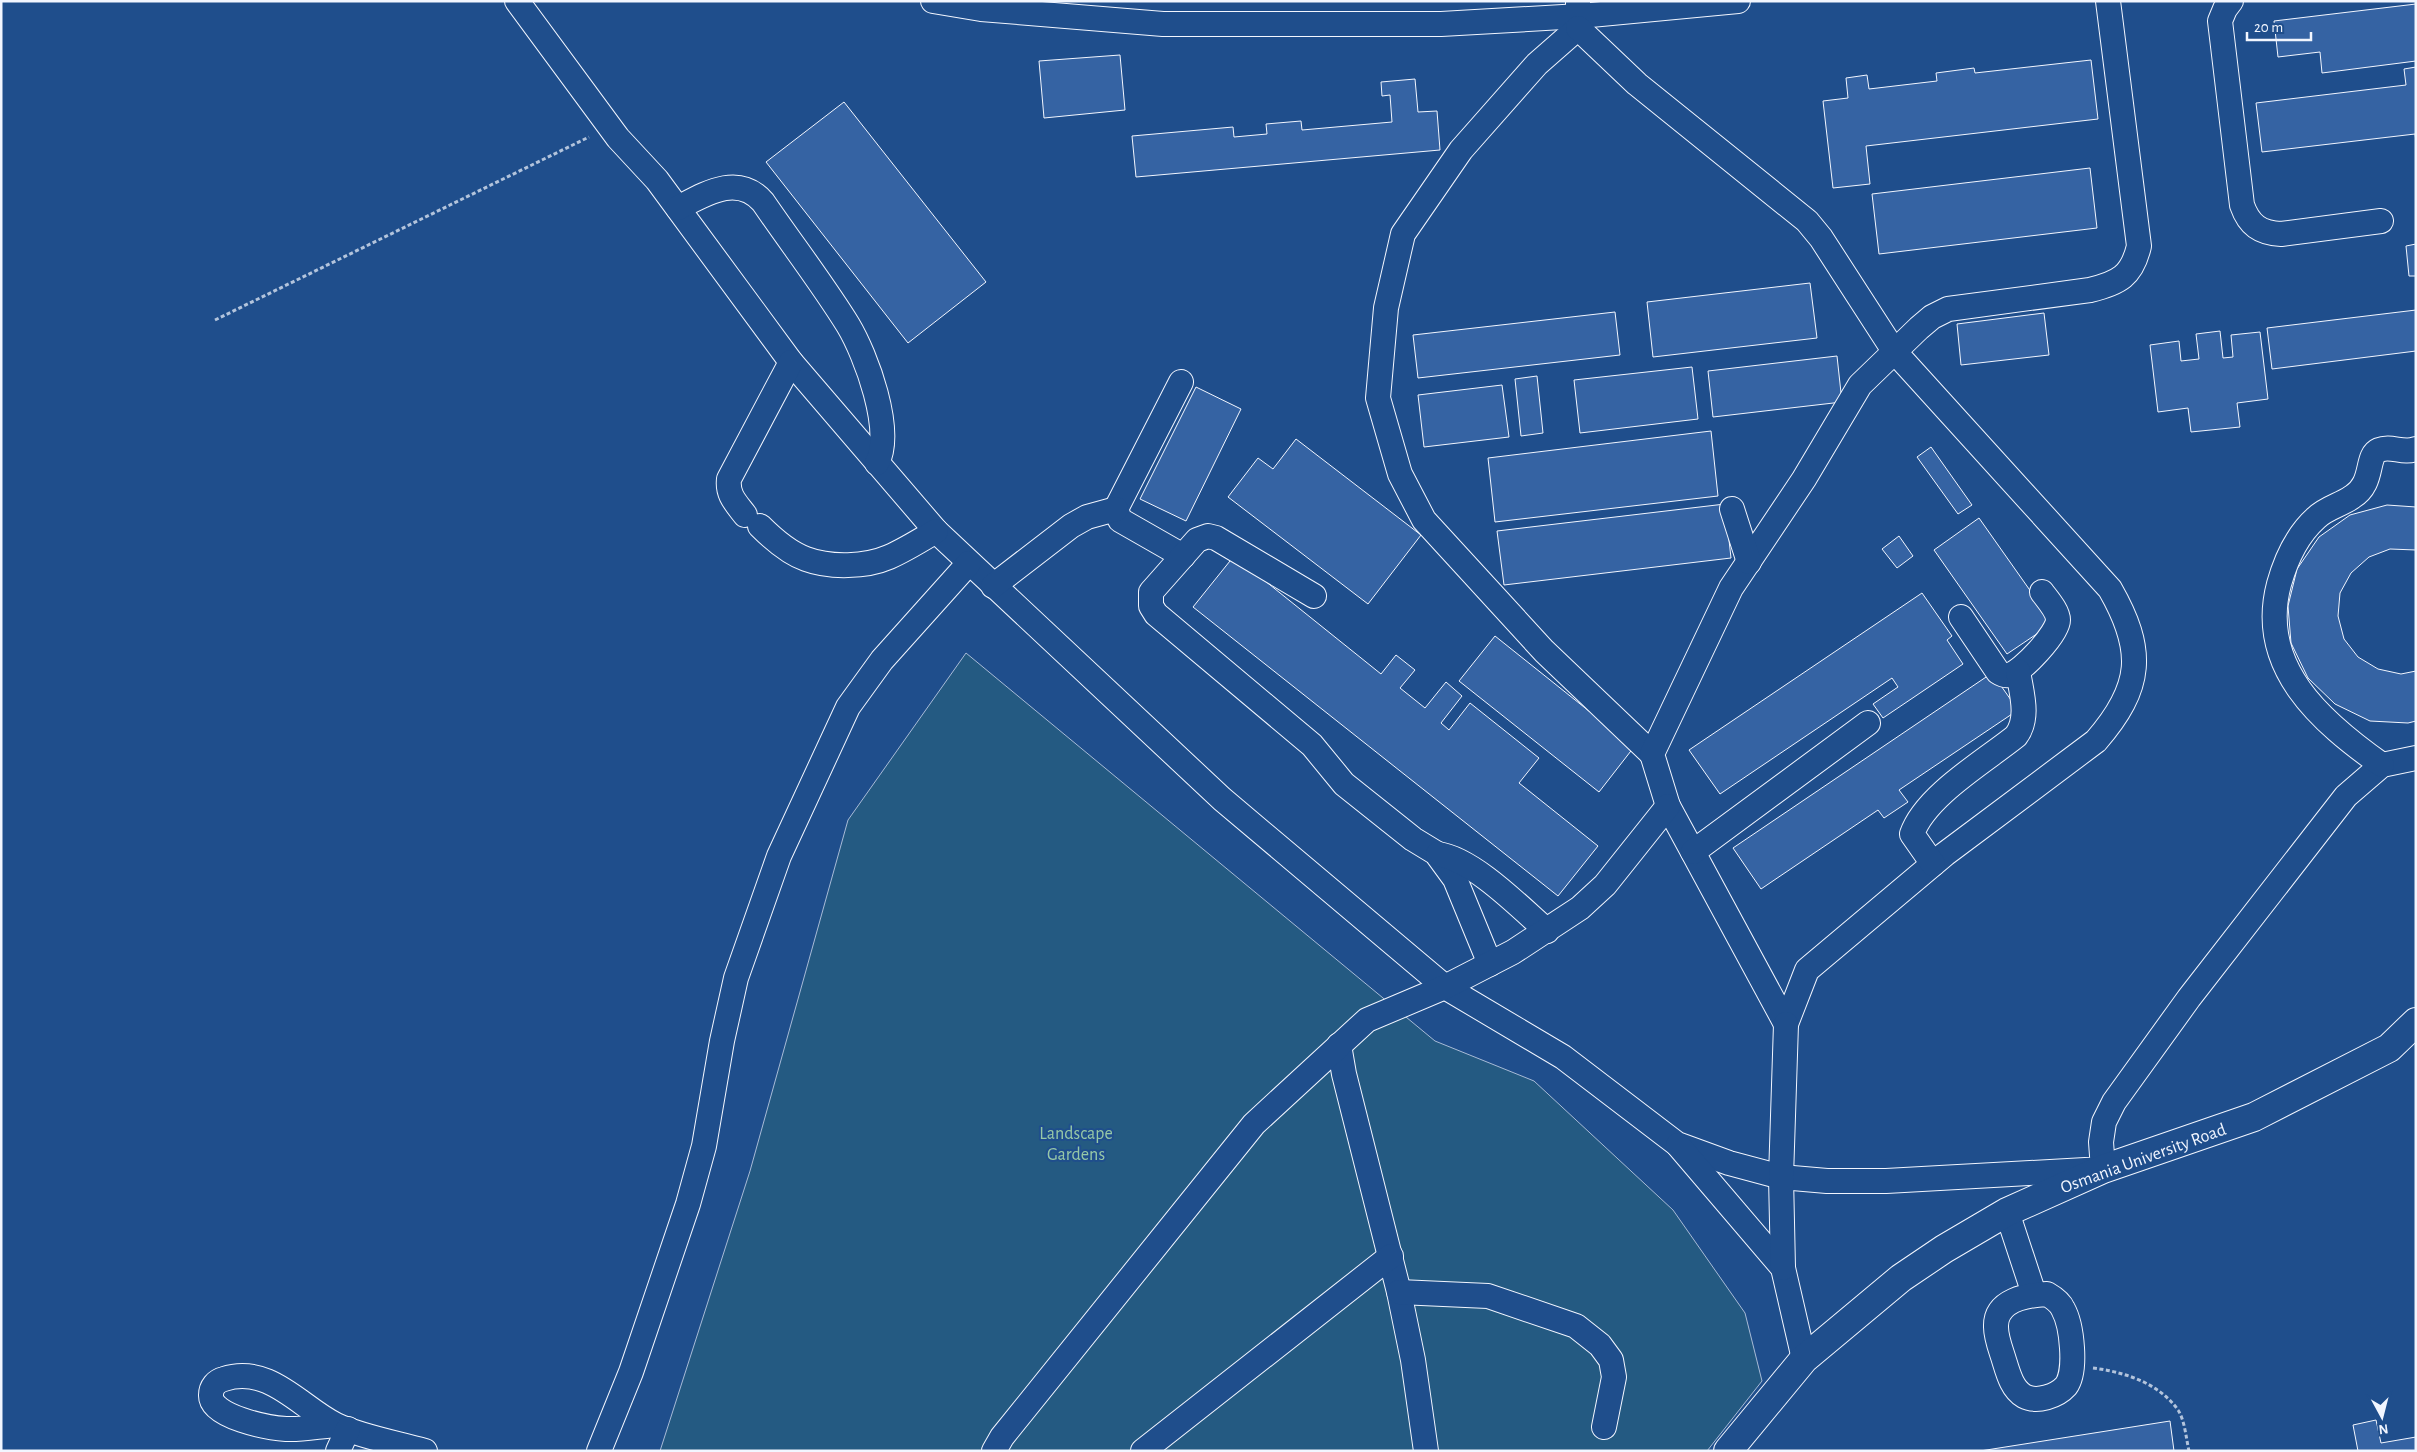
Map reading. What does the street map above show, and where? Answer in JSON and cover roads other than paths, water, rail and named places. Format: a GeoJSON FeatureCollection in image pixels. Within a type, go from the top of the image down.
{"type":"FeatureCollection","features":[{"type":"Feature","properties":{"kind":"main road","name":"Osmania University Road"},"geometry":{"type":"LineString","coordinates":[[1728,1451],[1804,1359],[1901,1278],[1944,1249],[2007,1212],[2102,1169],[2254,1117],[2389,1048],[2416,1022]]}},
{"type":"Feature","properties":{"kind":"street"},"geometry":{"type":"LineString","coordinates":[[517,1],[610,127],[657,180],[791,362],[936,531],[1222,799],[1445,987],[1563,1057],[1677,1144],[1783,1268]]}},
{"type":"Feature","properties":{"kind":"street"},"geometry":{"type":"LineString","coordinates":[[933,1],[981,9],[1163,24],[1441,24],[1579,15],[1738,1]]}},
{"type":"Feature","properties":{"kind":"street"},"geometry":{"type":"LineString","coordinates":[[1652,754],[1731,588],[1804,479],[1860,385],[1932,317],[1948,309],[2090,290],[2110,285],[2130,270],[2138,246],[2108,1]]}},
{"type":"Feature","properties":{"kind":"street"},"geometry":{"type":"LineString","coordinates":[[2231,1],[2220,21],[2242,205],[2247,219],[2266,233],[2281,234],[2381,221]]}},
{"type":"Feature","properties":{"kind":"street"},"geometry":{"type":"LineString","coordinates":[[1579,15],[1637,84],[1807,221],[1822,238],[1894,351],[2110,589],[2125,616],[2132,634],[2134,661],[2132,681],[2125,701],[2112,722],[2096,740],[1933,864],[1807,970],[1786,1024],[1781,1177],[1783,1268],[1804,1359]]}},
{"type":"Feature","properties":{"kind":"street"},"geometry":{"type":"LineString","coordinates":[[1579,15],[1461,150],[1403,234],[1386,308],[1378,398],[1400,474],[1424,520],[1544,651],[1652,754],[1668,806],[1786,1024]]}},
{"type":"Feature","properties":{"kind":"street"},"geometry":{"type":"LineString","coordinates":[[678,208],[722,188],[744,188],[752,191],[763,202],[849,326],[864,360],[882,424],[883,443],[877,463]]}},
{"type":"Feature","properties":{"kind":"street"},"geometry":{"type":"LineString","coordinates":[[791,362],[729,480],[728,489],[732,499],[777,542],[806,559],[838,565],[863,564],[888,558],[936,531]]}},
{"type":"Feature","properties":{"kind":"street"},"geometry":{"type":"LineString","coordinates":[[1181,382],[1116,510],[1120,520],[1183,556]]}},
{"type":"Feature","properties":{"kind":"street"},"geometry":{"type":"LineString","coordinates":[[2382,765],[2357,747],[2308,703],[2287,672],[2277,645],[2274,622],[2277,591],[2285,563],[2297,541],[2316,517],[2352,498],[2362,489],[2367,482],[2372,456],[2377,451],[2391,449],[2402,452],[2416,449]]}},
{"type":"Feature","properties":{"kind":"street"},"geometry":{"type":"LineString","coordinates":[[1732,509],[1749,562]]}},
{"type":"Feature","properties":{"kind":"street"},"geometry":{"type":"LineString","coordinates":[[994,586],[1071,526],[1087,517],[1116,510]]}},
{"type":"Feature","properties":{"kind":"street"},"geometry":{"type":"LineString","coordinates":[[1314,596],[1216,538],[1202,537],[1151,592],[1151,606],[1156,614],[1312,745],[1344,784],[1413,839],[1436,853],[1455,879],[1490,964]]}},
{"type":"Feature","properties":{"kind":"street"},"geometry":{"type":"LineString","coordinates":[[599,1451],[631,1372],[688,1204],[704,1146],[722,1040],[736,978],[779,856],[848,707],[882,660],[969,563]]}},
{"type":"Feature","properties":{"kind":"street"},"geometry":{"type":"LineString","coordinates":[[1961,617],[1998,672],[2010,675],[2018,671],[2030,660],[2056,627],[2058,620],[2042,592]]}},
{"type":"Feature","properties":{"kind":"street"},"geometry":{"type":"LineString","coordinates":[[1933,864],[1912,834],[1917,820],[1929,804],[2016,736],[2021,730],[2024,710],[2018,671]]}},
{"type":"Feature","properties":{"kind":"street"},"geometry":{"type":"LineString","coordinates":[[1693,852],[1868,723]]}},
{"type":"Feature","properties":{"kind":"street"},"geometry":{"type":"LineString","coordinates":[[1677,1144],[1729,1163],[1781,1177],[1827,1181],[1886,1182],[2102,1169],[2101,1142],[2104,1122],[2114,1102],[2189,998],[2346,796],[2382,765],[2416,758]]}},
{"type":"Feature","properties":{"kind":"street"},"geometry":{"type":"LineString","coordinates":[[994,1451],[1002,1436],[1254,1124],[1367,1020],[1445,987],[1547,931],[1605,885],[1668,806]]}},
{"type":"Feature","properties":{"kind":"street"},"geometry":{"type":"LineString","coordinates":[[1436,853],[1450,855],[1492,883],[1547,931]]}},
{"type":"Feature","properties":{"kind":"street"},"geometry":{"type":"LineString","coordinates":[[1339,1045],[1344,1074],[1399,1292],[1413,1360],[1426,1451]]}},
{"type":"Feature","properties":{"kind":"street"},"geometry":{"type":"LineString","coordinates":[[2007,1212],[2034,1294]]}},
{"type":"Feature","properties":{"kind":"street"},"geometry":{"type":"LineString","coordinates":[[1142,1451],[1391,1256]]}},
{"type":"Feature","properties":{"kind":"street"},"geometry":{"type":"LineString","coordinates":[[1399,1292],[1488,1296],[1576,1326],[1600,1345],[1611,1360],[1614,1377],[1604,1427]]}},
{"type":"Feature","properties":{"kind":"street"},"geometry":{"type":"LineString","coordinates":[[2034,1294],[2047,1294],[2064,1309],[2068,1321],[2073,1366],[2071,1379],[2063,1390],[2054,1395],[2040,1398],[2025,1396],[2015,1387],[2008,1373],[1996,1326],[2000,1313],[2006,1305],[2019,1296],[2034,1294]]}},
{"type":"Feature","properties":{"kind":"street"},"geometry":{"type":"LineString","coordinates":[[338,1451],[342,1427],[425,1451]]}},
{"type":"Feature","properties":{"kind":"park label","name":"Landscape Gardens"},"geometry":{"type":"Point","coordinates":[1076,1143]}}]}
